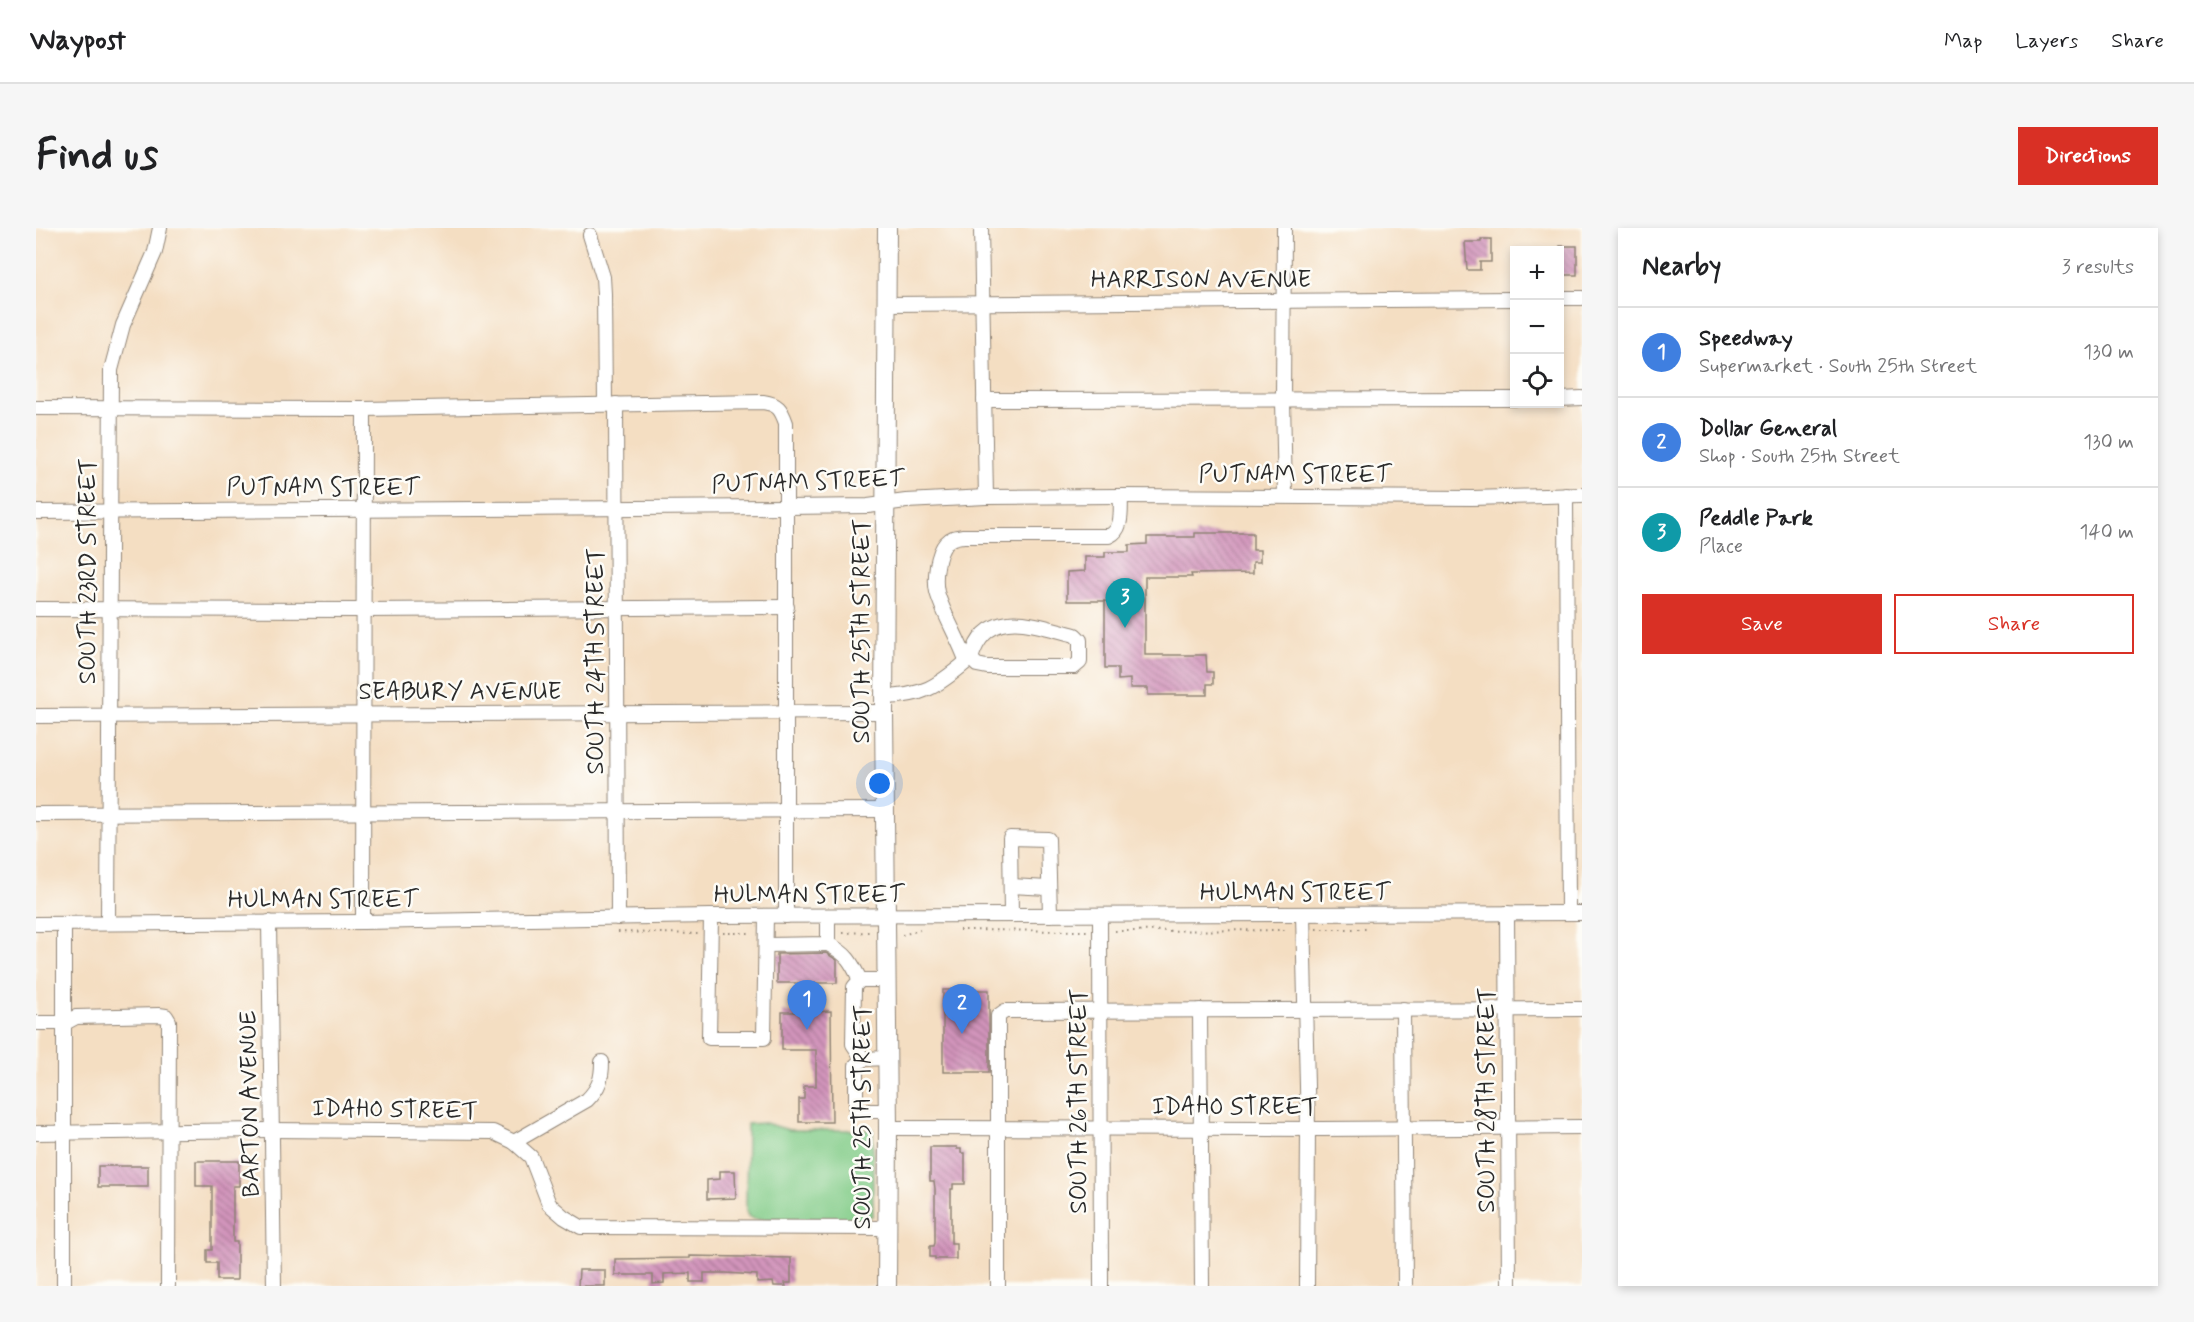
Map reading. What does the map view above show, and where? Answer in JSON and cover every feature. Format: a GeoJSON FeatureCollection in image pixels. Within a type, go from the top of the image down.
{"type":"FeatureCollection","features":[{"type":"Feature","properties":{"kind":"main road","name":"SOUTH 25TH STREET"},"geometry":{"type":"LineString","coordinates":[[887,228],[884,704],[888,1120],[887,1286]]}},
{"type":"Feature","properties":{"kind":"street","name":"SOUTH 23RD STREET"},"geometry":{"type":"LineString","coordinates":[[108,922],[111,369],[123,325],[155,252],[160,228]]}},
{"type":"Feature","properties":{"kind":"street"},"geometry":{"type":"LineString","coordinates":[[981,228],[986,497]]}},
{"type":"Feature","properties":{"kind":"street"},"geometry":{"type":"LineString","coordinates":[[1284,228],[1285,496]]}},
{"type":"Feature","properties":{"kind":"street","name":"SOUTH 24TH STREET"},"geometry":{"type":"LineString","coordinates":[[590,235],[603,277],[617,508],[618,918]]}},
{"type":"Feature","properties":{"kind":"street"},"geometry":{"type":"LineString","coordinates":[[1564,298],[1582,298]]}},
{"type":"Feature","properties":{"kind":"street","name":"HARRISON AVENUE"},"geometry":{"type":"LineString","coordinates":[[887,304],[1510,299]]}},
{"type":"Feature","properties":{"kind":"street"},"geometry":{"type":"LineString","coordinates":[[984,400],[1510,399]]}},
{"type":"Feature","properties":{"kind":"street"},"geometry":{"type":"LineString","coordinates":[[1564,399],[1582,399]]}},
{"type":"Feature","properties":{"kind":"street"},"geometry":{"type":"LineString","coordinates":[[36,408],[364,409],[763,402],[776,404],[782,411],[786,423],[786,916]]}},
{"type":"Feature","properties":{"kind":"street"},"geometry":{"type":"LineString","coordinates":[[363,922],[364,409]]}},
{"type":"Feature","properties":{"kind":"street"},"geometry":{"type":"LineString","coordinates":[[1566,495],[1575,913]]}},
{"type":"Feature","properties":{"kind":"street","name":"PUTNAM STREET"},"geometry":{"type":"LineString","coordinates":[[36,512],[787,507],[885,505],[906,501],[986,497],[1472,498],[1582,495]]}},
{"type":"Feature","properties":{"kind":"street"},"geometry":{"type":"LineString","coordinates":[[969,659],[938,592],[936,581],[941,552],[946,543],[953,537],[963,536],[1109,536],[1115,534],[1120,526],[1121,496]]}},
{"type":"Feature","properties":{"kind":"street"},"geometry":{"type":"LineString","coordinates":[[36,609],[363,610],[787,607]]}},
{"type":"Feature","properties":{"kind":"street","name":"SEABURY AVENUE"},"geometry":{"type":"LineString","coordinates":[[36,716],[786,712],[884,704],[940,684],[969,659],[976,641],[999,624],[1026,622],[1075,635],[1080,640],[1080,662],[1074,667],[987,667],[969,659]]}},
{"type":"Feature","properties":{"kind":"street"},"geometry":{"type":"LineString","coordinates":[[36,814],[884,810]]}},
{"type":"Feature","properties":{"kind":"street"},"geometry":{"type":"LineString","coordinates":[[1011,915],[1010,838],[1048,839],[1050,915]]}},
{"type":"Feature","properties":{"kind":"street"},"geometry":{"type":"LineString","coordinates":[[1011,886],[1048,888]]}},
{"type":"Feature","properties":{"kind":"street","name":"SOUTH 28TH STREET"},"geometry":{"type":"LineString","coordinates":[[1507,913],[1509,1286]]}},
{"type":"Feature","properties":{"kind":"street","name":"HULMAN STREET"},"geometry":{"type":"LineString","coordinates":[[36,924],[363,922],[711,916],[1575,913]]}},
{"type":"Feature","properties":{"kind":"street"},"geometry":{"type":"LineString","coordinates":[[1303,914],[1308,1129],[1307,1286]]}},
{"type":"Feature","properties":{"kind":"street","name":"SOUTH 26TH STREET"},"geometry":{"type":"LineString","coordinates":[[1100,915],[1101,1286]]}},
{"type":"Feature","properties":{"kind":"street"},"geometry":{"type":"LineString","coordinates":[[711,916],[709,1038],[764,1038],[763,939],[766,916]]}},
{"type":"Feature","properties":{"kind":"street"},"geometry":{"type":"LineString","coordinates":[[828,916],[828,944]]}},
{"type":"Feature","properties":{"kind":"street","name":"BARTON AVENUE"},"geometry":{"type":"LineString","coordinates":[[269,922],[274,1286]]}},
{"type":"Feature","properties":{"kind":"street"},"geometry":{"type":"LineString","coordinates":[[64,924],[64,1286]]}},
{"type":"Feature","properties":{"kind":"street"},"geometry":{"type":"LineString","coordinates":[[763,939],[828,944],[844,953],[860,980]]}},
{"type":"Feature","properties":{"kind":"street"},"geometry":{"type":"LineString","coordinates":[[886,980],[860,980],[854,987],[853,1044],[863,1059],[887,1058]]}},
{"type":"Feature","properties":{"kind":"street"},"geometry":{"type":"LineString","coordinates":[[1403,1009],[1405,1286]]}},
{"type":"Feature","properties":{"kind":"street"},"geometry":{"type":"LineString","coordinates":[[998,1286],[998,1016],[1005,1011],[1582,1009]]}},
{"type":"Feature","properties":{"kind":"street"},"geometry":{"type":"LineString","coordinates":[[1200,1010],[1202,1286]]}},
{"type":"Feature","properties":{"kind":"street"},"geometry":{"type":"LineString","coordinates":[[36,1023],[64,1023],[76,1017],[166,1016],[169,1021],[168,1286]]}},
{"type":"Feature","properties":{"kind":"street","name":"IDAHO STREET"},"geometry":{"type":"LineString","coordinates":[[863,1059],[856,1065],[856,1107],[888,1120],[997,1128],[1508,1129],[1582,1127]]}},
{"type":"Feature","properties":{"kind":"street"},"geometry":{"type":"LineString","coordinates":[[514,1142],[587,1100],[602,1081],[603,1062]]}},
{"type":"Feature","properties":{"kind":"street","name":"IDAHO STREET"},"geometry":{"type":"LineString","coordinates":[[36,1133],[271,1130],[493,1132],[514,1142],[531,1157],[549,1204],[564,1217],[581,1227],[886,1228]]}},
{"type":"Feature","properties":{"kind":"path"},"geometry":{"type":"LineString","coordinates":[[1109,931],[1376,928]]}},
{"type":"Feature","properties":{"kind":"path"},"geometry":{"type":"LineString","coordinates":[[904,935],[921,930]]}},
{"type":"Feature","properties":{"kind":"path"},"geometry":{"type":"LineString","coordinates":[[955,930],[1092,931]]}},
{"type":"Feature","properties":{"kind":"path"},"geometry":{"type":"LineString","coordinates":[[839,933],[875,932]]}},
{"type":"Feature","properties":{"kind":"path"},"geometry":{"type":"LineString","coordinates":[[722,933],[763,939]]}},
{"type":"Feature","properties":{"kind":"green space"},"geometry":{"type":"Polygon","coordinates":[[[765,1123],[789,1130],[873,1130],[873,1215],[865,1220],[753,1219],[748,1216],[746,1211],[747,1124],[765,1123]]]}},
{"type":"Feature","properties":{"kind":"building"},"geometry":{"type":"Polygon","coordinates":[[[1481,239],[1491,239],[1491,262],[1480,262],[1480,270],[1467,270],[1465,242],[1481,242],[1481,239]]]}},
{"type":"Feature","properties":{"kind":"building"},"geometry":{"type":"Polygon","coordinates":[[[1564,246],[1577,246],[1577,275],[1564,275],[1564,246]]]}},
{"type":"Feature","properties":{"kind":"building"},"geometry":{"type":"Polygon","coordinates":[[[1195,533],[1253,533],[1253,550],[1260,550],[1260,562],[1253,562],[1253,573],[1145,577],[1145,655],[1206,655],[1207,672],[1213,672],[1213,684],[1207,684],[1207,695],[1148,695],[1148,688],[1130,688],[1130,679],[1118,680],[1118,668],[1105,668],[1105,601],[1067,601],[1067,572],[1085,571],[1085,557],[1105,557],[1105,552],[1129,552],[1129,545],[1147,544],[1147,537],[1195,537],[1195,533]]]}},
{"type":"Feature","properties":{"kind":"building"},"geometry":{"type":"Polygon","coordinates":[[[826,953],[837,960],[837,983],[815,983],[815,1012],[831,1011],[832,1122],[799,1122],[799,1099],[804,1099],[804,1086],[816,1086],[816,1050],[782,1050],[782,1012],[798,1012],[798,983],[777,983],[777,954],[826,953]]]}},
{"type":"Feature","properties":{"kind":"building"},"geometry":{"type":"Polygon","coordinates":[[[943,990],[989,990],[989,1072],[943,1072],[943,990]]]}},
{"type":"Feature","properties":{"kind":"building"},"geometry":{"type":"Polygon","coordinates":[[[930,1147],[957,1147],[961,1149],[961,1153],[965,1153],[965,1184],[953,1184],[953,1189],[951,1189],[951,1243],[956,1243],[956,1259],[930,1257],[930,1246],[934,1246],[935,1243],[935,1189],[934,1181],[930,1181],[930,1147]]]}},
{"type":"Feature","properties":{"kind":"building"},"geometry":{"type":"Polygon","coordinates":[[[196,1161],[239,1161],[239,1186],[233,1186],[233,1242],[237,1242],[237,1280],[217,1280],[217,1263],[207,1263],[207,1250],[212,1250],[212,1186],[196,1186],[196,1161]]]}},
{"type":"Feature","properties":{"kind":"building"},"geometry":{"type":"Polygon","coordinates":[[[98,1166],[148,1166],[148,1187],[98,1187],[98,1166]]]}},
{"type":"Feature","properties":{"kind":"building"},"geometry":{"type":"Polygon","coordinates":[[[720,1171],[735,1171],[736,1198],[707,1199],[707,1180],[720,1179],[720,1171]]]}},
{"type":"Feature","properties":{"kind":"building"},"geometry":{"type":"Polygon","coordinates":[[[690,1256],[791,1258],[791,1283],[785,1283],[786,1286],[774,1286],[773,1282],[757,1283],[757,1275],[726,1273],[704,1273],[704,1282],[690,1282],[690,1273],[664,1274],[664,1283],[653,1284],[653,1275],[615,1275],[615,1259],[690,1258],[690,1256]]]}},
{"type":"Feature","properties":{"kind":"building"},"geometry":{"type":"Polygon","coordinates":[[[579,1270],[605,1270],[605,1286],[578,1286],[579,1270]]]}},
{"type":"Feature","properties":{"kind":"place","name":"Peddle Park"},"geometry":{"type":"Point","coordinates":[1125,628]}},
{"type":"Feature","properties":{"kind":"place","name":"Speedway"},"geometry":{"type":"Point","coordinates":[807,1030]}},
{"type":"Feature","properties":{"kind":"place","name":"Dollar General"},"geometry":{"type":"Point","coordinates":[962,1034]}}]}
